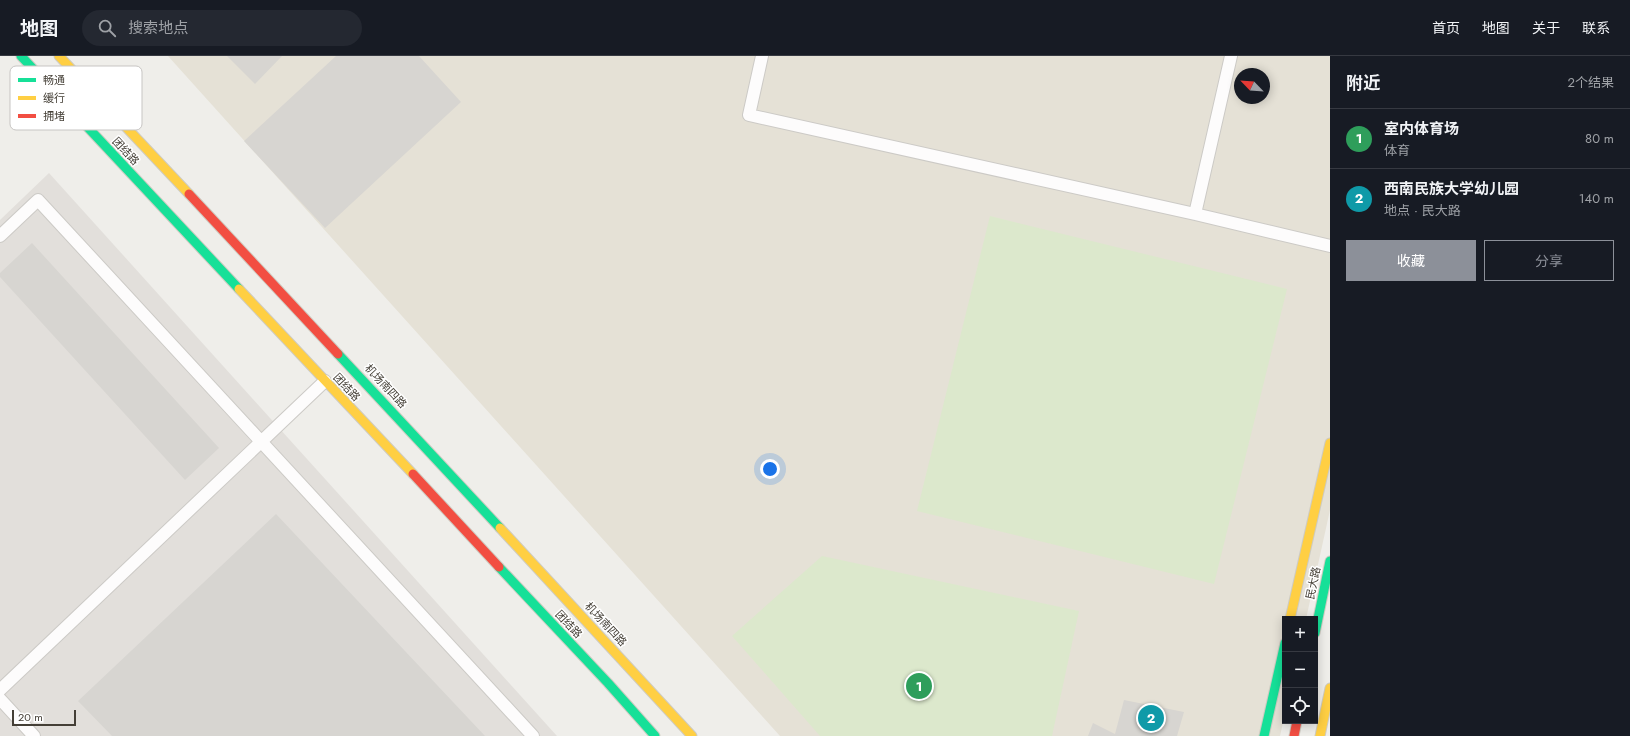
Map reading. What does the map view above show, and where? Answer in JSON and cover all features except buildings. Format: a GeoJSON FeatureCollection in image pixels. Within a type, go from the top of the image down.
{"type":"FeatureCollection","features":[{"type":"Feature","properties":{"kind":"main road","name":"团结路"},"geometry":{"type":"LineString","coordinates":[[21,56],[30,66]]}},
{"type":"Feature","properties":{"kind":"main road","name":"机场南四路"},"geometry":{"type":"LineString","coordinates":[[59,56],[68,66]]}},
{"type":"Feature","properties":{"kind":"main road","name":"团结路"},"geometry":{"type":"LineString","coordinates":[[90,130],[608,683],[655,736]]}},
{"type":"Feature","properties":{"kind":"main road","name":"机场南四路"},"geometry":{"type":"LineString","coordinates":[[128,130],[438,460],[692,736]]}},
{"type":"Feature","properties":{"kind":"main road"},"geometry":{"type":"LineString","coordinates":[[1291,616],[1330,443]]}},
{"type":"Feature","properties":{"kind":"main road","name":"民大路"},"geometry":{"type":"LineString","coordinates":[[1318,619],[1330,561]]}},
{"type":"Feature","properties":{"kind":"main road"},"geometry":{"type":"LineString","coordinates":[[1264,736],[1283,652]]}},
{"type":"Feature","properties":{"kind":"main road"},"geometry":{"type":"LineString","coordinates":[[1320,736],[1330,688]]}},
{"type":"Feature","properties":{"kind":"main road"},"geometry":{"type":"LineString","coordinates":[[1294,736],[1296,724]]}},
{"type":"Feature","properties":{"kind":"lane"},"geometry":{"type":"LineString","coordinates":[[762,56],[749,116],[1195,214],[1330,246]]}},
{"type":"Feature","properties":{"kind":"lane"},"geometry":{"type":"LineString","coordinates":[[1195,214],[1231,56]]}},
{"type":"Feature","properties":{"kind":"lane"},"geometry":{"type":"LineString","coordinates":[[0,236],[38,200],[533,736]]}},
{"type":"Feature","properties":{"kind":"lane"},"geometry":{"type":"LineString","coordinates":[[0,690],[325,381]]}},
{"type":"Feature","properties":{"kind":"lane"},"geometry":{"type":"LineString","coordinates":[[0,699],[34,736]]}},
{"type":"Feature","properties":{"kind":"shaded area"},"geometry":{"type":"Polygon","coordinates":[[[168,56],[1330,56],[1330,510],[1307,616],[1282,616],[1283,724],[1280,736],[780,736],[168,56]]]}},
{"type":"Feature","properties":{"kind":"shaded area"},"geometry":{"type":"Polygon","coordinates":[[[49,173],[557,736],[0,736],[0,220],[49,173]]]}},
{"type":"Feature","properties":{"kind":"green space"},"geometry":{"type":"Polygon","coordinates":[[[990,216],[1287,289],[1214,584],[917,511],[990,216]]]}},
{"type":"Feature","properties":{"kind":"green space"},"geometry":{"type":"Polygon","coordinates":[[[822,556],[1079,611],[1052,736],[820,736],[732,636],[822,556]]]}},
{"type":"Feature","properties":{"kind":"traffic: fast"},"geometry":{"type":"LineString","coordinates":[[21,56],[30,66]]}},
{"type":"Feature","properties":{"kind":"traffic: fast"},"geometry":{"type":"LineString","coordinates":[[90,130],[239,289]]}},
{"type":"Feature","properties":{"kind":"traffic: fast"},"geometry":{"type":"LineString","coordinates":[[338,354],[500,528]]}},
{"type":"Feature","properties":{"kind":"traffic: fast"},"geometry":{"type":"LineString","coordinates":[[1318,619],[1330,561]]}},
{"type":"Feature","properties":{"kind":"traffic: fast"},"geometry":{"type":"LineString","coordinates":[[499,567],[608,683],[655,736]]}},
{"type":"Feature","properties":{"kind":"traffic: fast"},"geometry":{"type":"LineString","coordinates":[[1264,736],[1283,652]]}},
{"type":"Feature","properties":{"kind":"traffic: slow"},"geometry":{"type":"LineString","coordinates":[[59,56],[68,66]]}},
{"type":"Feature","properties":{"kind":"traffic: slow"},"geometry":{"type":"LineString","coordinates":[[129,130],[189,194]]}},
{"type":"Feature","properties":{"kind":"traffic: slow"},"geometry":{"type":"LineString","coordinates":[[239,289],[413,474]]}},
{"type":"Feature","properties":{"kind":"traffic: slow"},"geometry":{"type":"LineString","coordinates":[[1291,616],[1330,443]]}},
{"type":"Feature","properties":{"kind":"traffic: slow"},"geometry":{"type":"LineString","coordinates":[[500,528],[692,736]]}},
{"type":"Feature","properties":{"kind":"traffic: slow"},"geometry":{"type":"LineString","coordinates":[[1320,736],[1330,688]]}},
{"type":"Feature","properties":{"kind":"traffic: jam"},"geometry":{"type":"LineString","coordinates":[[189,194],[338,354]]}},
{"type":"Feature","properties":{"kind":"traffic: jam"},"geometry":{"type":"LineString","coordinates":[[413,474],[499,567]]}},
{"type":"Feature","properties":{"kind":"traffic: jam"},"geometry":{"type":"LineString","coordinates":[[1294,736],[1296,724]]}},
{"type":"Feature","properties":{"kind":"place","name":"室内体育场"},"geometry":{"type":"Point","coordinates":[919,686]}},
{"type":"Feature","properties":{"kind":"place","name":"西南民族大学幼儿园"},"geometry":{"type":"Point","coordinates":[1151,718]}}]}
